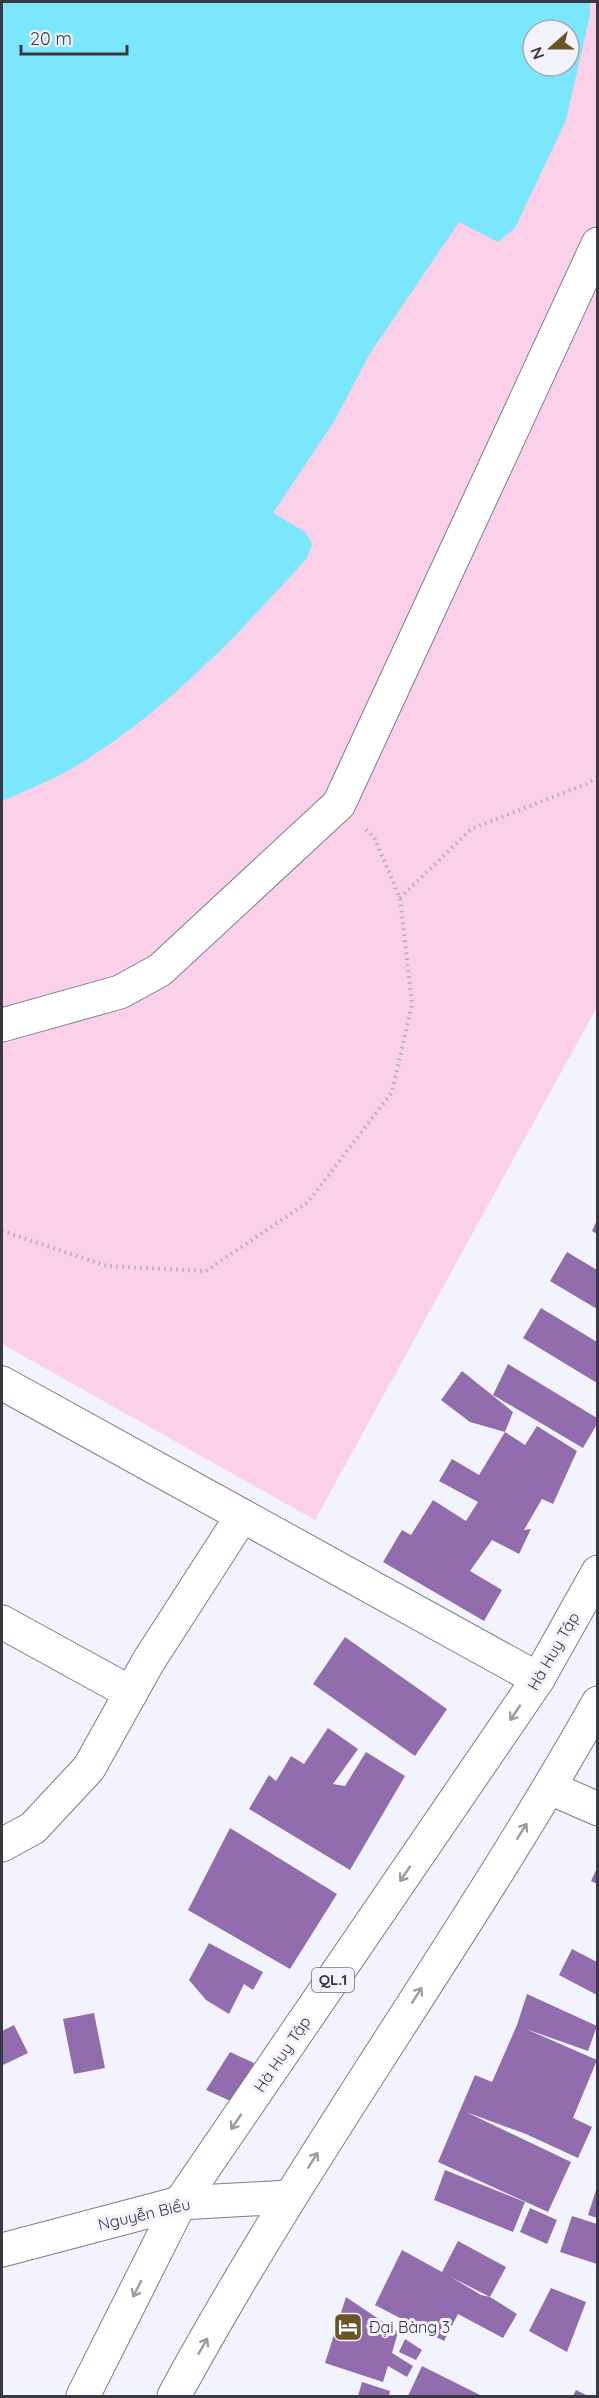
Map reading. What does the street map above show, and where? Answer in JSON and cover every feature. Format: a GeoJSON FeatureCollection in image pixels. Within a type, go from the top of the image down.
{"type":"FeatureCollection","features":[{"type":"Feature","properties":{"kind":"main road"},"geometry":{"type":"LineString","coordinates":[[2,1025],[120,992],[160,970],[339,804],[597,244]]}},
{"type":"Feature","properties":{"kind":"main road"},"geometry":{"type":"LineString","coordinates":[[2,1383],[538,1679]]}},
{"type":"Feature","properties":{"kind":"main road"},"geometry":{"type":"LineString","coordinates":[[2,1845],[33,1828],[89,1767],[131,1694],[242,1516]]}},
{"type":"Feature","properties":{"kind":"main road","name":"Hà Huy Tập"},"geometry":{"type":"LineString","coordinates":[[83,2397],[180,2202],[538,1679],[597,1572]]}},
{"type":"Feature","properties":{"kind":"main road"},"geometry":{"type":"LineString","coordinates":[[2,1622],[131,1694]]}},
{"type":"Feature","properties":{"kind":"main road"},"geometry":{"type":"LineString","coordinates":[[179,2395],[289,2197],[550,1788],[597,1702]]}},
{"type":"Feature","properties":{"kind":"main road"},"geometry":{"type":"LineString","coordinates":[[550,1788],[597,1809]]}},
{"type":"Feature","properties":{"kind":"main road","name":"Nguyễn Biểu"},"geometry":{"type":"LineString","coordinates":[[2,2250],[180,2202],[289,2197]]}},
{"type":"Feature","properties":{"kind":"path"},"geometry":{"type":"LineString","coordinates":[[400,898],[471,829],[597,777]]}},
{"type":"Feature","properties":{"kind":"path"},"geometry":{"type":"LineString","coordinates":[[2,1231],[107,1266],[206,1271],[308,1202],[392,1092],[412,1004],[400,898],[374,837],[339,804]]}},
{"type":"Feature","properties":{"kind":"shaded area"},"geometry":{"type":"Polygon","coordinates":[[[2,2],[597,2],[597,1007],[315,1520],[2,1344],[2,2]]]}},
{"type":"Feature","properties":{"kind":"water"},"geometry":{"type":"Polygon","coordinates":[[[2,2],[590,2],[590,15],[581,54],[581,18],[521,18],[521,78],[576,78],[566,120],[515,228],[498,242],[459,222],[369,355],[335,420],[273,513],[305,532],[312,544],[307,558],[258,612],[179,689],[122,735],[81,763],[48,781],[2,801],[2,2]]]}},
{"type":"Feature","properties":{"kind":"building"},"geometry":{"type":"Polygon","coordinates":[[[597,1220],[597,1234],[592,1231],[597,1220]]]}},
{"type":"Feature","properties":{"kind":"building"},"geometry":{"type":"Polygon","coordinates":[[[567,1252],[597,1270],[597,1309],[550,1281],[567,1252]]]}},
{"type":"Feature","properties":{"kind":"building"},"geometry":{"type":"Polygon","coordinates":[[[541,1308],[597,1342],[597,1383],[523,1338],[541,1308]]]}},
{"type":"Feature","properties":{"kind":"building"},"geometry":{"type":"Polygon","coordinates":[[[508,1364],[597,1418],[597,1424],[583,1448],[493,1395],[508,1364]]]}},
{"type":"Feature","properties":{"kind":"building"},"geometry":{"type":"Polygon","coordinates":[[[462,1371],[513,1412],[505,1432],[470,1422],[441,1400],[462,1371]]]}},
{"type":"Feature","properties":{"kind":"building"},"geometry":{"type":"Polygon","coordinates":[[[537,1426],[577,1451],[553,1504],[542,1499],[524,1530],[531,1529],[519,1554],[492,1540],[470,1571],[502,1590],[484,1621],[383,1562],[402,1530],[411,1535],[433,1500],[466,1521],[478,1502],[439,1481],[452,1459],[479,1475],[505,1432],[525,1445],[537,1426]]]}},
{"type":"Feature","properties":{"kind":"building"},"geometry":{"type":"Polygon","coordinates":[[[345,1637],[447,1709],[415,1756],[313,1684],[345,1637]]]}},
{"type":"Feature","properties":{"kind":"building"},"geometry":{"type":"Polygon","coordinates":[[[328,1728],[358,1749],[333,1784],[345,1786],[366,1752],[405,1776],[350,1870],[249,1809],[269,1775],[276,1781],[291,1756],[304,1764],[328,1728]]]}},
{"type":"Feature","properties":{"kind":"building"},"geometry":{"type":"Polygon","coordinates":[[[230,1828],[337,1894],[290,1969],[188,1910],[230,1828]]]}},
{"type":"Feature","properties":{"kind":"building"},"geometry":{"type":"Polygon","coordinates":[[[597,1868],[597,1884],[591,1881],[597,1868]]]}},
{"type":"Feature","properties":{"kind":"building"},"geometry":{"type":"Polygon","coordinates":[[[209,1943],[263,1972],[253,1990],[244,1984],[229,2014],[206,2000],[189,1980],[209,1943]]]}},
{"type":"Feature","properties":{"kind":"building"},"geometry":{"type":"Polygon","coordinates":[[[572,1949],[597,1962],[597,1995],[559,1975],[572,1949]]]}},
{"type":"Feature","properties":{"kind":"building"},"geometry":{"type":"Polygon","coordinates":[[[527,1994],[597,2026],[588,2051],[526,2029],[597,2060],[573,2118],[592,2127],[578,2158],[526,2134],[466,2112],[571,2162],[548,2212],[438,2162],[475,2075],[492,2082],[517,2025],[527,1994]]]}},
{"type":"Feature","properties":{"kind":"building"},"geometry":{"type":"Polygon","coordinates":[[[94,2013],[105,2068],[74,2074],[63,2019],[94,2013]]]}},
{"type":"Feature","properties":{"kind":"building"},"geometry":{"type":"Polygon","coordinates":[[[14,2025],[28,2053],[3,2065],[2,2031],[14,2025]]]}},
{"type":"Feature","properties":{"kind":"building"},"geometry":{"type":"Polygon","coordinates":[[[230,2052],[254,2063],[235,2103],[206,2090],[230,2052]]]}},
{"type":"Feature","properties":{"kind":"building"},"geometry":{"type":"Polygon","coordinates":[[[445,2170],[525,2202],[513,2232],[434,2200],[445,2170]]]}},
{"type":"Feature","properties":{"kind":"building"},"geometry":{"type":"Polygon","coordinates":[[[597,2187],[597,2218],[588,2215],[597,2187]]]}},
{"type":"Feature","properties":{"kind":"building"},"geometry":{"type":"Polygon","coordinates":[[[530,2208],[557,2220],[547,2244],[520,2232],[530,2208]]]}},
{"type":"Feature","properties":{"kind":"building"},"geometry":{"type":"Polygon","coordinates":[[[572,2216],[597,2224],[597,2264],[560,2252],[572,2216]]]}},
{"type":"Feature","properties":{"kind":"building"},"geometry":{"type":"Polygon","coordinates":[[[458,2241],[506,2267],[490,2297],[517,2314],[503,2338],[458,2314],[444,2341],[375,2305],[402,2250],[442,2272],[458,2241]],[[451,2277],[481,2295],[490,2297],[451,2277]]]}},
{"type":"Feature","properties":{"kind":"building"},"geometry":{"type":"Polygon","coordinates":[[[551,2288],[586,2302],[567,2352],[529,2331],[551,2288]]]}},
{"type":"Feature","properties":{"kind":"building"},"geometry":{"type":"Polygon","coordinates":[[[346,2297],[398,2332],[392,2353],[413,2366],[407,2377],[388,2366],[383,2382],[325,2363],[346,2297]]]}},
{"type":"Feature","properties":{"kind":"building"},"geometry":{"type":"Polygon","coordinates":[[[405,2339],[422,2350],[416,2360],[399,2352],[405,2339]]]}},
{"type":"Feature","properties":{"kind":"building"},"geometry":{"type":"Polygon","coordinates":[[[422,2366],[482,2396],[408,2396],[422,2366]]]}},
{"type":"Feature","properties":{"kind":"building"},"geometry":{"type":"Polygon","coordinates":[[[362,2382],[390,2391],[389,2396],[358,2396],[362,2382]]]}},
{"type":"Feature","properties":{"kind":"building"},"geometry":{"type":"Polygon","coordinates":[[[576,2390],[588,2396],[573,2396],[576,2390]]]}},
{"type":"Feature","properties":{"kind":"place","name":"Đại Bàng 3"},"geometry":{"type":"Point","coordinates":[348,2327]}}]}
